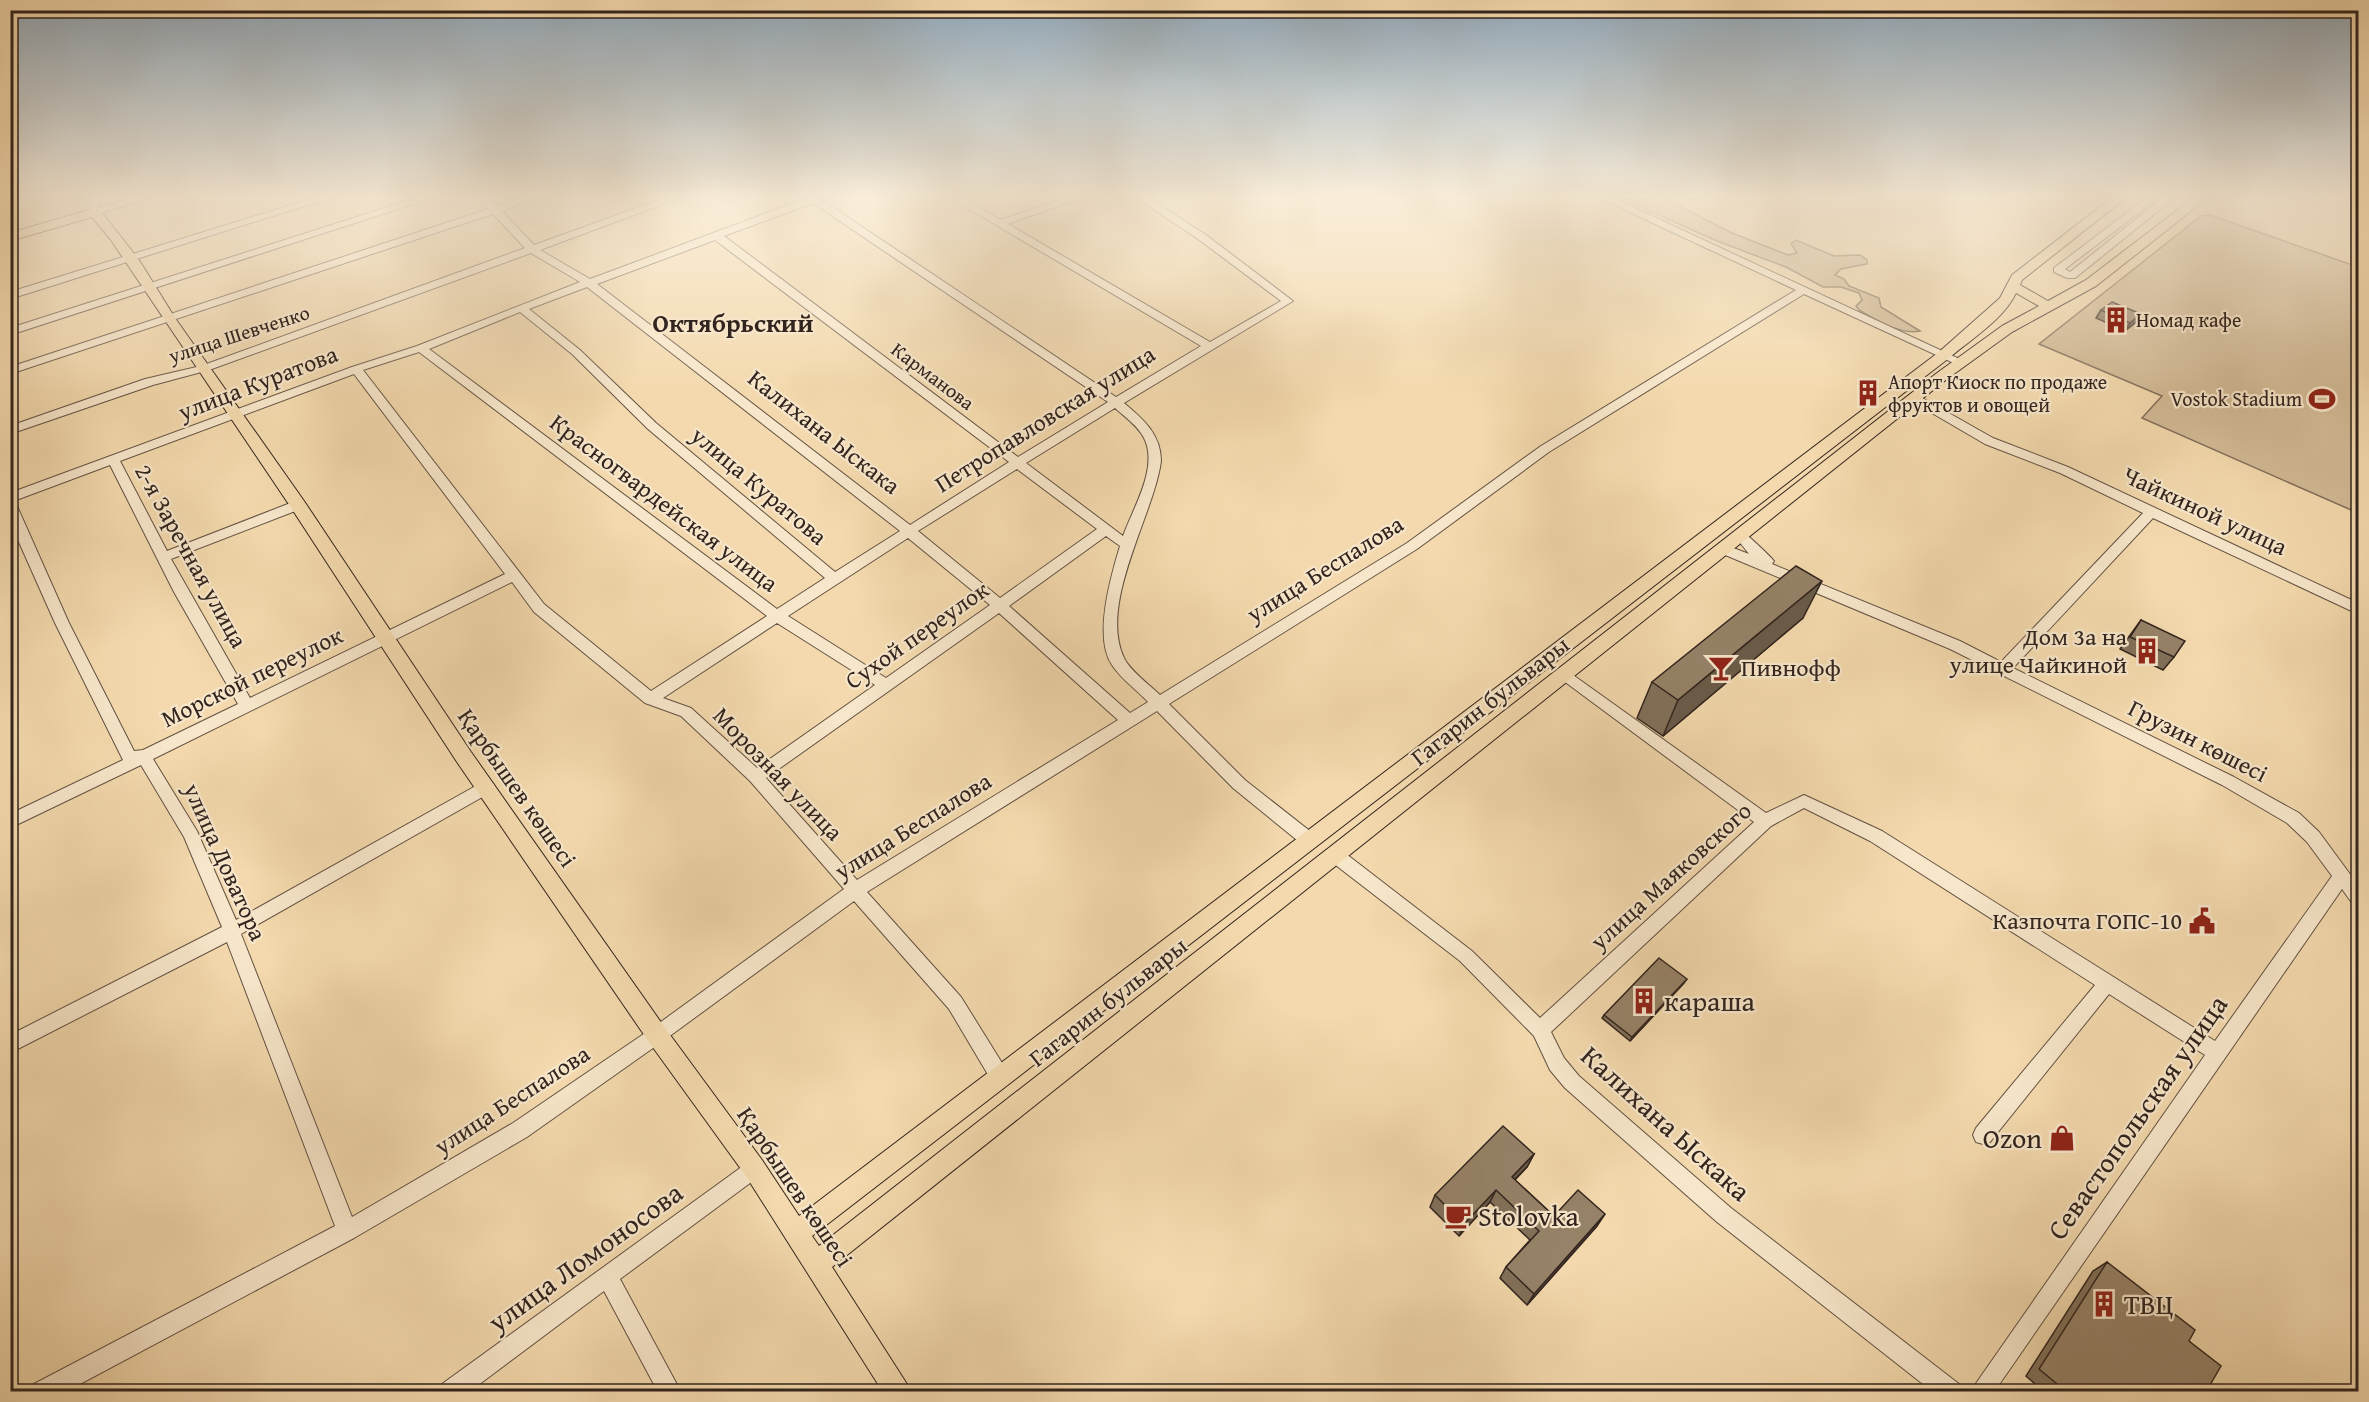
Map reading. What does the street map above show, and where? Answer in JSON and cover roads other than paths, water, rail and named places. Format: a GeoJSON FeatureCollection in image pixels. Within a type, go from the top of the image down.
{"type":"FeatureCollection","features":[{"type":"Feature","properties":{"kind":"main road","name":"Қарбышев көшесі"},"geometry":{"type":"LineString","coordinates":[[131,261],[152,287],[168,318],[205,368],[298,505],[383,638],[657,1035],[798,1232],[899,1392]]}},
{"type":"Feature","properties":{"kind":"main road","name":"Гагарин бульвары"},"geometry":{"type":"LineString","coordinates":[[798,1232],[1944,355],[1986,320],[2006,300],[2018,278],[2039,261]]}},
{"type":"Feature","properties":{"kind":"main road","name":"Гагарин бульвары"},"geometry":{"type":"LineString","coordinates":[[817,1263],[1962,363],[2007,329],[2046,305],[2091,283],[2119,261]]}},
{"type":"Feature","properties":{"kind":"main road"},"geometry":{"type":"LineString","coordinates":[[2012,286],[2046,305]]}},
{"type":"Feature","properties":{"kind":"main road"},"geometry":{"type":"LineString","coordinates":[[1704,540],[1723,549]]}},
{"type":"Feature","properties":{"kind":"main road"},"geometry":{"type":"LineString","coordinates":[[1309,840],[1335,855]]}},
{"type":"Feature","properties":{"kind":"street"},"geometry":{"type":"LineString","coordinates":[[10,296],[125,261]]}},
{"type":"Feature","properties":{"kind":"street"},"geometry":{"type":"LineString","coordinates":[[10,332],[231,261]]}},
{"type":"Feature","properties":{"kind":"street"},"geometry":{"type":"LineString","coordinates":[[10,371],[339,261]]}},
{"type":"Feature","properties":{"kind":"street","name":"улица Шевченко"},"geometry":{"type":"LineString","coordinates":[[10,430],[149,382],[205,368],[505,261]]}},
{"type":"Feature","properties":{"kind":"street","name":"Калихана Ыскака"},"geometry":{"type":"LineString","coordinates":[[552,261],[589,283],[909,531],[999,605],[1129,721]]}},
{"type":"Feature","properties":{"kind":"street","name":"улица Куратова"},"geometry":{"type":"LineString","coordinates":[[10,498],[356,369],[421,348],[520,308],[648,261]]}},
{"type":"Feature","properties":{"kind":"street","name":"Карманова"},"geometry":{"type":"LineString","coordinates":[[751,261],[1104,531],[1126,545]]}},
{"type":"Feature","properties":{"kind":"street"},"geometry":{"type":"LineString","coordinates":[[910,261],[1117,403],[1148,432],[1156,464],[1126,545],[1111,617],[1111,643],[1118,662],[1239,784],[1309,840]]}},
{"type":"Feature","properties":{"kind":"street"},"geometry":{"type":"LineString","coordinates":[[1063,261],[1209,346]]}},
{"type":"Feature","properties":{"kind":"street","name":"Петропавловская улица"},"geometry":{"type":"LineString","coordinates":[[650,699],[909,531],[1209,346],[1288,301],[1235,261]]}},
{"type":"Feature","properties":{"kind":"street"},"geometry":{"type":"LineString","coordinates":[[1742,261],[1962,363]]}},
{"type":"Feature","properties":{"kind":"street"},"geometry":{"type":"LineString","coordinates":[[2069,261],[2058,270],[2071,276],[2089,261]]}},
{"type":"Feature","properties":{"kind":"street","name":"улица Беспалова"},"geometry":{"type":"LineString","coordinates":[[42,1392],[347,1231],[520,1130],[657,1035],[856,890],[1412,546],[1545,449],[1804,290]]}},
{"type":"Feature","properties":{"kind":"street","name":"улица Куратова"},"geometry":{"type":"LineString","coordinates":[[520,308],[576,352],[652,426],[834,578]]}},
{"type":"Feature","properties":{"kind":"street","name":"Красногвардейская улица"},"geometry":{"type":"LineString","coordinates":[[421,348],[777,616],[886,685]]}},
{"type":"Feature","properties":{"kind":"street","name":"Морозная улица"},"geometry":{"type":"LineString","coordinates":[[356,369],[539,608],[650,699],[686,712],[756,777],[955,1003],[1000,1077]]}},
{"type":"Feature","properties":{"kind":"street","name":"Чайкиной улица"},"geometry":{"type":"LineString","coordinates":[[1917,399],[1989,441],[2031,456],[2152,511],[2358,609]]}},
{"type":"Feature","properties":{"kind":"street","name":"2-я Заречная улица"},"geometry":{"type":"LineString","coordinates":[[114,461],[163,556],[246,704]]}},
{"type":"Feature","properties":{"kind":"street"},"geometry":{"type":"LineString","coordinates":[[163,556],[298,505]]}},
{"type":"Feature","properties":{"kind":"street","name":"улица Доватора"},"geometry":{"type":"LineString","coordinates":[[10,506],[62,623],[130,758],[143,756],[168,790],[178,810],[231,931],[347,1231]]}},
{"type":"Feature","properties":{"kind":"street"},"geometry":{"type":"LineString","coordinates":[[2002,669],[2152,511]]}},
{"type":"Feature","properties":{"kind":"street","name":"Сухой переулок"},"geometry":{"type":"LineString","coordinates":[[756,777],[1104,531]]}},
{"type":"Feature","properties":{"kind":"street"},"geometry":{"type":"LineString","coordinates":[[1741,535],[1752,550],[1789,576]]}},
{"type":"Feature","properties":{"kind":"street","name":"Грузин көшесі"},"geometry":{"type":"LineString","coordinates":[[1723,549],[1954,645],[2228,781],[2292,818],[2313,837],[2358,898]]}},
{"type":"Feature","properties":{"kind":"street","name":"Морской переулок"},"geometry":{"type":"LineString","coordinates":[[10,822],[246,704],[514,575]]}},
{"type":"Feature","properties":{"kind":"street"},"geometry":{"type":"LineString","coordinates":[[1566,675],[1765,821]]}},
{"type":"Feature","properties":{"kind":"street"},"geometry":{"type":"LineString","coordinates":[[10,1046],[231,931],[487,787]]}},
{"type":"Feature","properties":{"kind":"street","name":"улица Маяковского"},"geometry":{"type":"LineString","coordinates":[[1540,1030],[1765,821],[1804,801],[1876,836],[2216,1052]]}},
{"type":"Feature","properties":{"kind":"street","name":"Калихана Ыскака"},"geometry":{"type":"LineString","coordinates":[[1335,855],[1466,956],[1540,1030],[1557,1064],[1572,1082],[1724,1215],[1950,1392]]}},
{"type":"Feature","properties":{"kind":"street","name":"Севастопольская улица"},"geometry":{"type":"LineString","coordinates":[[1981,1392],[2216,1052],[2341,876]]}},
{"type":"Feature","properties":{"kind":"street"},"geometry":{"type":"LineString","coordinates":[[1983,1135],[2107,983]]}},
{"type":"Feature","properties":{"kind":"street","name":"улица Ломоносова"},"geometry":{"type":"LineString","coordinates":[[450,1392],[754,1168]]}},
{"type":"Feature","properties":{"kind":"street"},"geometry":{"type":"LineString","coordinates":[[606,1276],[670,1392]]}},
{"type":"Feature","properties":{"kind":"place","name":"Номад кафе"},"geometry":{"type":"Point","coordinates":[2116,320]}},
{"type":"Feature","properties":{"kind":"place","name":"Апорт Киоск по продаже фруктов и овощей"},"geometry":{"type":"Point","coordinates":[1868,393]}},
{"type":"Feature","properties":{"kind":"place","name":"Vostok Stadium"},"geometry":{"type":"Point","coordinates":[2322,399]}},
{"type":"Feature","properties":{"kind":"place","name":"Дом 3а на улице Чайкиной"},"geometry":{"type":"Point","coordinates":[2147,651]}},
{"type":"Feature","properties":{"kind":"place","name":"Пивнофф"},"geometry":{"type":"Point","coordinates":[1721,668]}},
{"type":"Feature","properties":{"kind":"place","name":"Казпочта ГОПС-10"},"geometry":{"type":"Point","coordinates":[2202,921]}},
{"type":"Feature","properties":{"kind":"place","name":"караша"},"geometry":{"type":"Point","coordinates":[1644,1001]}},
{"type":"Feature","properties":{"kind":"place","name":"Ozon"},"geometry":{"type":"Point","coordinates":[2062,1138]}},
{"type":"Feature","properties":{"kind":"place","name":"Stolovka"},"geometry":{"type":"Point","coordinates":[1458,1216]}},
{"type":"Feature","properties":{"kind":"place","name":"ТВЦ"},"geometry":{"type":"Point","coordinates":[2104,1304]}},
{"type":"Feature","properties":{"kind":"district","name":"Октябрьский"},"geometry":{"type":"Point","coordinates":[733,323]}}]}
